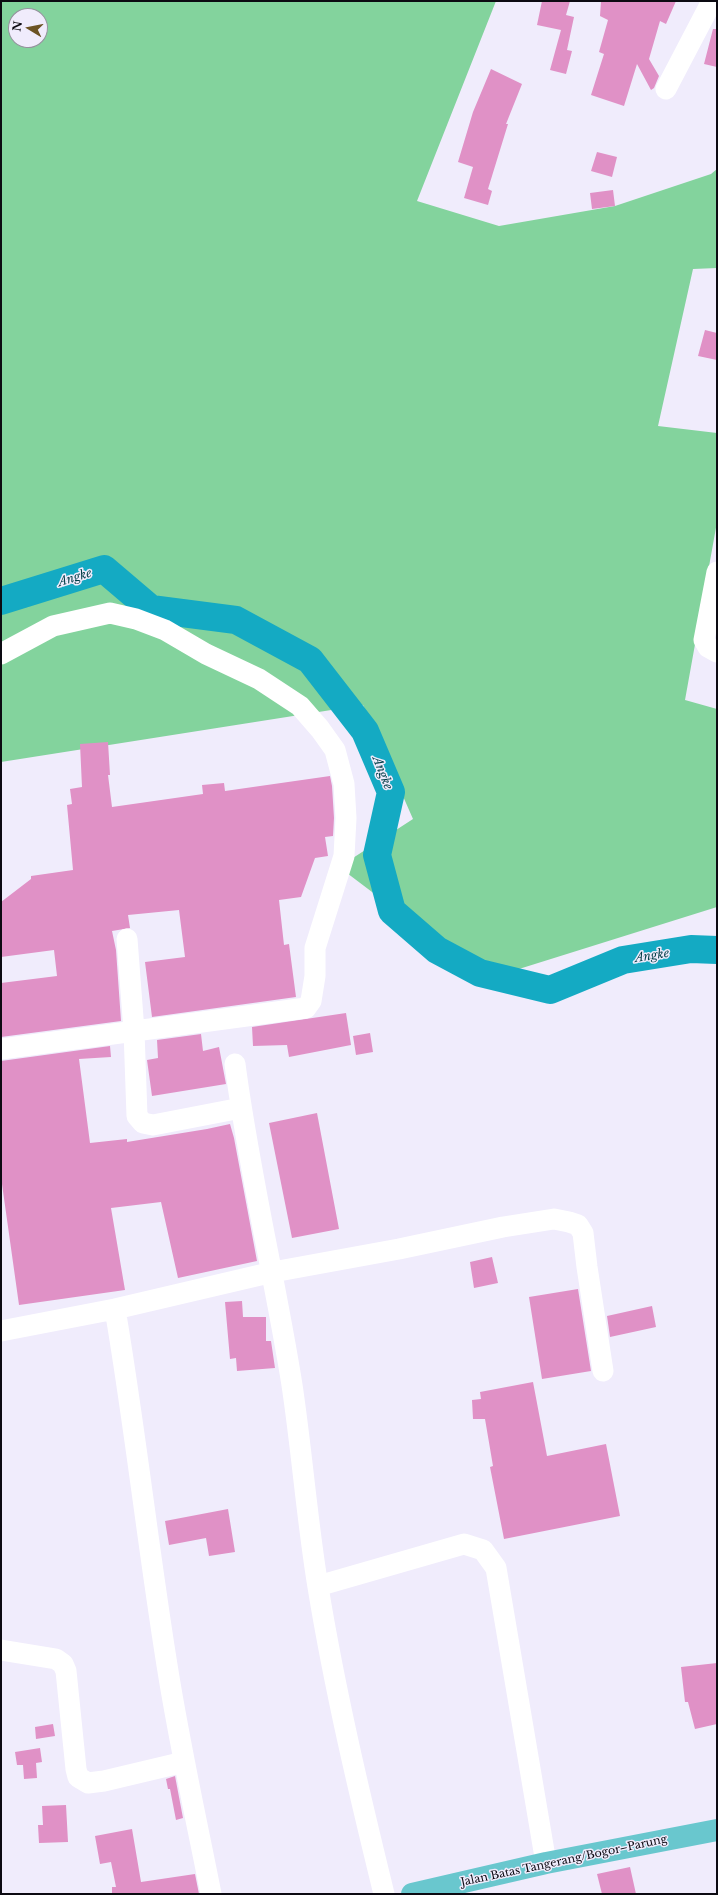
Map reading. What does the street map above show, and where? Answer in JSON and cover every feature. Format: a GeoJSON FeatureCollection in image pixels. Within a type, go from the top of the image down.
{"type":"FeatureCollection","features":[{"type":"Feature","properties":{"kind":"main road","name":"Jalan Batas Tangerang/Bogor–Parung"},"geometry":{"type":"LineString","coordinates":[[412,1894],[546,1863],[717,1830]]}},
{"type":"Feature","properties":{"kind":"street"},"geometry":{"type":"LineString","coordinates":[[666,89],[712,1]]}},
{"type":"Feature","properties":{"kind":"street"},"geometry":{"type":"LineString","coordinates":[[717,572],[704,640],[708,647],[717,652]]}},
{"type":"Feature","properties":{"kind":"street"},"geometry":{"type":"LineString","coordinates":[[1,654],[53,626],[110,613],[136,619],[165,630],[206,654],[258,679],[300,706],[335,750],[344,784],[346,818],[344,856],[315,948],[315,976],[311,1001],[306,1008],[1,1049]]}},
{"type":"Feature","properties":{"kind":"street"},"geometry":{"type":"LineString","coordinates":[[127,938],[134,1031],[137,1116],[143,1123],[153,1125],[241,1108]]}},
{"type":"Feature","properties":{"kind":"street"},"geometry":{"type":"LineString","coordinates":[[235,1064],[241,1108],[273,1272],[292,1387],[318,1586],[349,1754],[384,1894]]}},
{"type":"Feature","properties":{"kind":"street"},"geometry":{"type":"LineString","coordinates":[[1,1331],[115,1309],[273,1272],[399,1249],[503,1227],[554,1219],[578,1225],[583,1234],[603,1370]]}},
{"type":"Feature","properties":{"kind":"street"},"geometry":{"type":"LineString","coordinates":[[115,1309],[132,1413],[159,1613],[184,1762],[211,1894]]}},
{"type":"Feature","properties":{"kind":"street"},"geometry":{"type":"LineString","coordinates":[[318,1586],[464,1544],[484,1550],[496,1568],[546,1863]]}},
{"type":"Feature","properties":{"kind":"street"},"geometry":{"type":"LineString","coordinates":[[1,1650],[56,1659],[63,1664],[66,1670],[78,1777],[88,1783],[104,1782],[184,1762]]}},
{"type":"Feature","properties":{"kind":"green space"},"geometry":{"type":"Polygon","coordinates":[[[1,1],[496,1],[417,201],[499,226],[615,206],[711,174],[717,169],[717,268],[693,269],[658,426],[717,433],[717,522],[685,700],[717,709],[717,907],[487,979],[339,867],[413,819],[363,705],[1,762],[1,1]]]}},
{"type":"Feature","properties":{"kind":"building"},"geometry":{"type":"Polygon","coordinates":[[[542,1],[570,1],[566,15],[574,17],[567,50],[572,51],[566,74],[550,70],[561,30],[537,25],[542,1]]]}},
{"type":"Feature","properties":{"kind":"building"},"geometry":{"type":"Polygon","coordinates":[[[601,1],[676,1],[666,24],[660,21],[649,59],[659,76],[654,88],[651,90],[637,64],[624,106],[591,95],[604,54],[599,52],[608,20],[600,16],[601,1]]]}},
{"type":"Feature","properties":{"kind":"building"},"geometry":{"type":"Polygon","coordinates":[[[713,29],[717,29],[717,67],[704,64],[713,29]]]}},
{"type":"Feature","properties":{"kind":"building"},"geometry":{"type":"Polygon","coordinates":[[[491,69],[522,84],[506,124],[508,124],[488,189],[492,191],[488,205],[464,198],[473,167],[458,162],[473,112],[491,69]]]}},
{"type":"Feature","properties":{"kind":"building"},"geometry":{"type":"Polygon","coordinates":[[[597,152],[617,157],[612,177],[591,171],[597,152]]]}},
{"type":"Feature","properties":{"kind":"building"},"geometry":{"type":"Polygon","coordinates":[[[613,190],[615,206],[592,209],[590,193],[613,190]]]}},
{"type":"Feature","properties":{"kind":"building"},"geometry":{"type":"Polygon","coordinates":[[[705,330],[717,333],[717,360],[698,356],[705,330]]]}},
{"type":"Feature","properties":{"kind":"building"},"geometry":{"type":"Polygon","coordinates":[[[108,742],[110,775],[108,775],[112,807],[203,794],[202,785],[224,783],[225,791],[330,776],[334,818],[333,836],[325,837],[328,856],[315,858],[301,897],[279,900],[284,945],[289,944],[296,997],[152,1017],[145,962],[185,957],[179,910],[128,915],[130,928],[112,931],[116,950],[121,1021],[1,1037],[1,983],[57,976],[54,950],[1,957],[1,902],[31,879],[31,876],[73,870],[67,805],[72,804],[70,789],[82,787],[80,744],[108,742]]]}},
{"type":"Feature","properties":{"kind":"building"},"geometry":{"type":"Polygon","coordinates":[[[346,1013],[351,1045],[289,1057],[287,1045],[253,1046],[252,1027],[346,1013]]]}},
{"type":"Feature","properties":{"kind":"building"},"geometry":{"type":"Polygon","coordinates":[[[370,1033],[373,1052],[356,1055],[353,1036],[370,1033]]]}},
{"type":"Feature","properties":{"kind":"building"},"geometry":{"type":"Polygon","coordinates":[[[201,1034],[203,1051],[219,1047],[226,1084],[152,1096],[147,1060],[158,1058],[157,1040],[201,1034]]]}},
{"type":"Feature","properties":{"kind":"building"},"geometry":{"type":"Polygon","coordinates":[[[110,1046],[111,1057],[79,1059],[90,1143],[127,1139],[127,1142],[230,1124],[234,1138],[257,1261],[178,1278],[161,1202],[111,1208],[125,1290],[19,1305],[1,1177],[1,1061],[110,1046]]]}},
{"type":"Feature","properties":{"kind":"building"},"geometry":{"type":"Polygon","coordinates":[[[317,1113],[339,1229],[292,1238],[269,1123],[317,1113]]]}},
{"type":"Feature","properties":{"kind":"building"},"geometry":{"type":"Polygon","coordinates":[[[492,1257],[498,1283],[474,1288],[470,1262],[492,1257]]]}},
{"type":"Feature","properties":{"kind":"building"},"geometry":{"type":"Polygon","coordinates":[[[578,1289],[591,1371],[542,1379],[529,1297],[578,1289]]]}},
{"type":"Feature","properties":{"kind":"building"},"geometry":{"type":"Polygon","coordinates":[[[242,1301],[243,1317],[266,1317],[266,1341],[271,1341],[275,1368],[237,1371],[236,1358],[230,1359],[225,1302],[242,1301]]]}},
{"type":"Feature","properties":{"kind":"building"},"geometry":{"type":"Polygon","coordinates":[[[652,1306],[656,1327],[610,1337],[607,1316],[652,1306]]]}},
{"type":"Feature","properties":{"kind":"building"},"geometry":{"type":"Polygon","coordinates":[[[533,1382],[547,1456],[606,1444],[620,1516],[504,1539],[490,1467],[493,1466],[485,1419],[473,1419],[472,1400],[481,1399],[480,1392],[533,1382]]]}},
{"type":"Feature","properties":{"kind":"building"},"geometry":{"type":"Polygon","coordinates":[[[228,1509],[235,1552],[209,1556],[206,1538],[169,1545],[165,1521],[228,1509]]]}},
{"type":"Feature","properties":{"kind":"building"},"geometry":{"type":"Polygon","coordinates":[[[717,1663],[717,1724],[695,1729],[688,1702],[685,1702],[681,1667],[717,1663]]]}},
{"type":"Feature","properties":{"kind":"building"},"geometry":{"type":"Polygon","coordinates":[[[53,1724],[55,1736],[36,1739],[35,1727],[53,1724]]]}},
{"type":"Feature","properties":{"kind":"building"},"geometry":{"type":"Polygon","coordinates":[[[40,1748],[42,1762],[36,1763],[37,1778],[24,1779],[23,1765],[17,1765],[15,1752],[40,1748]]]}},
{"type":"Feature","properties":{"kind":"building"},"geometry":{"type":"Polygon","coordinates":[[[175,1776],[183,1818],[176,1820],[170,1789],[168,1789],[166,1779],[175,1776]]]}},
{"type":"Feature","properties":{"kind":"building"},"geometry":{"type":"Polygon","coordinates":[[[66,1805],[68,1842],[39,1843],[38,1825],[43,1825],[42,1806],[66,1805]]]}},
{"type":"Feature","properties":{"kind":"building"},"geometry":{"type":"Polygon","coordinates":[[[132,1829],[141,1882],[195,1874],[199,1894],[112,1894],[112,1887],[116,1887],[111,1862],[100,1864],[95,1836],[132,1829]]]}},
{"type":"Feature","properties":{"kind":"building"},"geometry":{"type":"Polygon","coordinates":[[[630,1867],[636,1894],[602,1894],[597,1874],[630,1867]]]}},
{"type":"Feature","properties":{"kind":"waterway","name":"Angke"},"geometry":{"type":"LineString","coordinates":[[1,601],[104,569],[151,609],[236,620],[310,660],[365,731],[391,792],[377,855],[392,911],[437,950],[480,973],[550,990],[623,960],[691,949],[717,950]]}}]}
